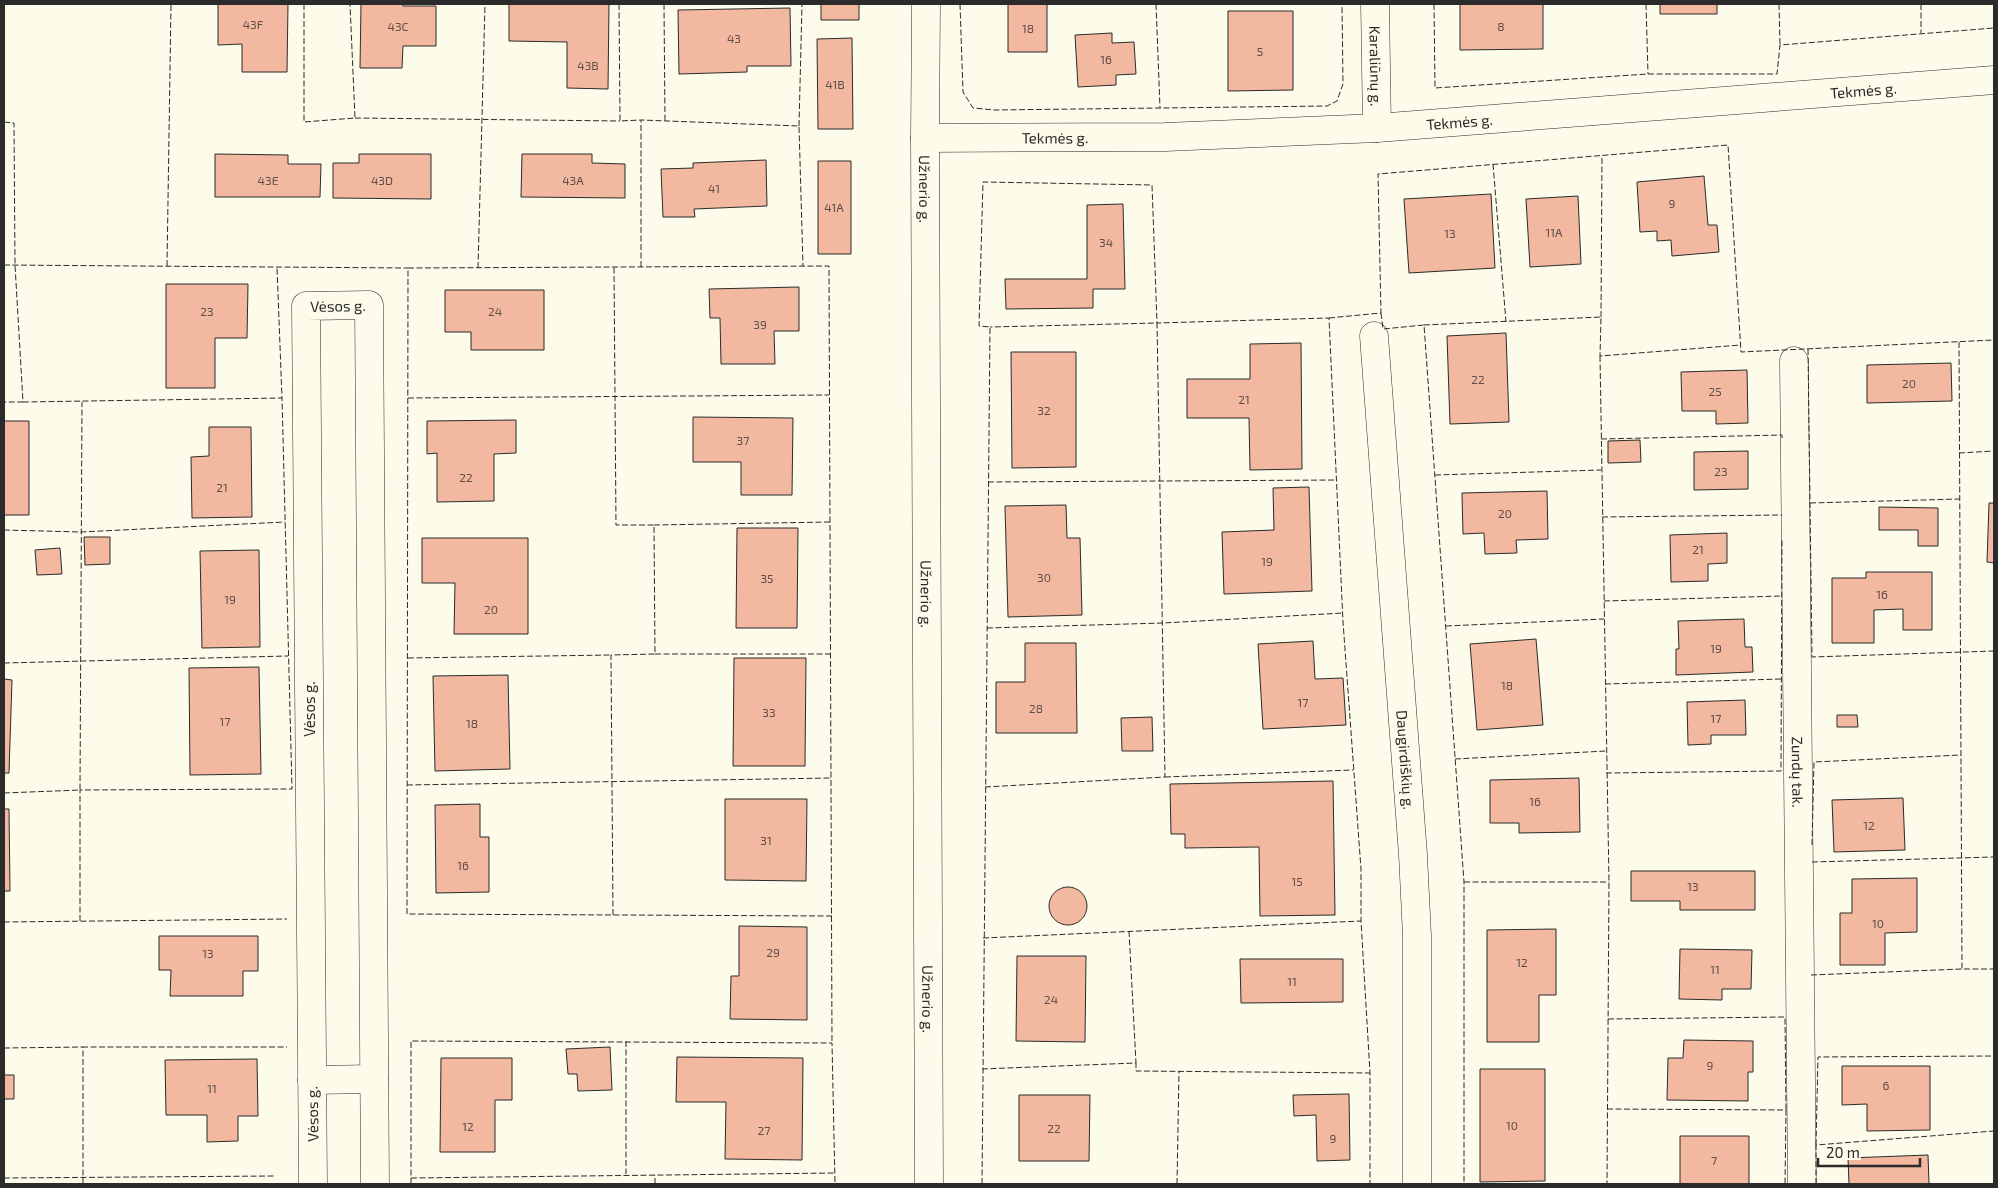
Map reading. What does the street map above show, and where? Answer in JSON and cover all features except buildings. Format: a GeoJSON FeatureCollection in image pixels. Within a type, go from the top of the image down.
{"type":"FeatureCollection","features":[{"type":"Feature","properties":{"kind":"street","name":"Užnerio g."},"geometry":{"type":"LineString","coordinates":[[926,4],[929,1184]]}},
{"type":"Feature","properties":{"kind":"street","name":"Karaliūnų g."},"geometry":{"type":"LineString","coordinates":[[1375,4],[1377,128]]}},
{"type":"Feature","properties":{"kind":"street","name":"Tekmės g."},"geometry":{"type":"LineString","coordinates":[[925,138],[1164,137],[1377,128],[1994,80]]}},
{"type":"Feature","properties":{"kind":"street","name":"Vėsos g."},"geometry":{"type":"LineString","coordinates":[[313,1184],[306,306],[369,305],[375,1184]]}},
{"type":"Feature","properties":{"kind":"street","name":"Daugirdiškių g."},"geometry":{"type":"LineString","coordinates":[[1374,336],[1413,855],[1417,936],[1417,1184]]}},
{"type":"Feature","properties":{"kind":"street","name":"Zundų tak."},"geometry":{"type":"LineString","coordinates":[[1794,362],[1802,1184]]}},
{"type":"Feature","properties":{"kind":"street"},"geometry":{"type":"LineString","coordinates":[[312,1080],[374,1079]]}},
{"type":"Feature","properties":{"kind":"fence"},"geometry":{"type":"LineString","coordinates":[[167,266],[171,4]]}},
{"type":"Feature","properties":{"kind":"fence"},"geometry":{"type":"LineString","coordinates":[[304,4],[304,122],[355,118],[350,4]]}},
{"type":"Feature","properties":{"kind":"fence"},"geometry":{"type":"LineString","coordinates":[[478,268],[485,4]]}},
{"type":"Feature","properties":{"kind":"fence"},"geometry":{"type":"LineString","coordinates":[[619,4],[620,121],[641,120]]}},
{"type":"Feature","properties":{"kind":"fence"},"geometry":{"type":"LineString","coordinates":[[664,4],[665,121]]}},
{"type":"Feature","properties":{"kind":"fence"},"geometry":{"type":"LineString","coordinates":[[799,126],[802,4]]}},
{"type":"Feature","properties":{"kind":"fence"},"geometry":{"type":"LineString","coordinates":[[960,4],[963,92],[973,108],[995,110],[1327,106],[1337,101],[1343,84],[1342,4]]}},
{"type":"Feature","properties":{"kind":"fence"},"geometry":{"type":"LineString","coordinates":[[1156,4],[1160,108]]}},
{"type":"Feature","properties":{"kind":"fence"},"geometry":{"type":"LineString","coordinates":[[1434,4],[1435,88],[1648,74],[1777,74],[1780,45],[1994,28]]}},
{"type":"Feature","properties":{"kind":"fence"},"geometry":{"type":"LineString","coordinates":[[1646,4],[1648,74]]}},
{"type":"Feature","properties":{"kind":"fence"},"geometry":{"type":"LineString","coordinates":[[1779,4],[1780,45]]}},
{"type":"Feature","properties":{"kind":"fence"},"geometry":{"type":"LineString","coordinates":[[1921,4],[1921,33]]}},
{"type":"Feature","properties":{"kind":"fence"},"geometry":{"type":"LineString","coordinates":[[355,118],[620,121]]}},
{"type":"Feature","properties":{"kind":"fence"},"geometry":{"type":"LineString","coordinates":[[641,267],[641,120],[799,126],[803,266]]}},
{"type":"Feature","properties":{"kind":"fence"},"geometry":{"type":"LineString","coordinates":[[4,122],[14,123],[15,265],[23,402],[4,402]]}},
{"type":"Feature","properties":{"kind":"fence"},"geometry":{"type":"LineString","coordinates":[[1329,318],[1381,313],[1378,174],[1728,145],[1741,352],[1994,340]]}},
{"type":"Feature","properties":{"kind":"fence"},"geometry":{"type":"LineString","coordinates":[[1601,317],[1602,155]]}},
{"type":"Feature","properties":{"kind":"fence"},"geometry":{"type":"LineString","coordinates":[[1493,164],[1506,322]]}},
{"type":"Feature","properties":{"kind":"fence"},"geometry":{"type":"LineString","coordinates":[[982,1184],[990,327],[979,326],[983,182],[1152,185],[1157,323],[1329,318],[1343,622],[1361,869],[1361,921],[1370,1073],[1370,1184]]}},
{"type":"Feature","properties":{"kind":"fence"},"geometry":{"type":"LineString","coordinates":[[4,265],[408,268]]}},
{"type":"Feature","properties":{"kind":"fence"},"geometry":{"type":"LineString","coordinates":[[832,916],[407,914],[408,268],[829,266],[829,363],[831,849],[832,946],[832,1043]]}},
{"type":"Feature","properties":{"kind":"fence"},"geometry":{"type":"LineString","coordinates":[[23,402],[282,398],[277,267]]}},
{"type":"Feature","properties":{"kind":"fence"},"geometry":{"type":"LineString","coordinates":[[613,915],[611,655],[655,654],[654,525],[616,525],[614,267]]}},
{"type":"Feature","properties":{"kind":"fence"},"geometry":{"type":"LineString","coordinates":[[1381,313],[1383,329],[1424,325],[1464,882],[1464,1184]]}},
{"type":"Feature","properties":{"kind":"fence"},"geometry":{"type":"LineString","coordinates":[[1424,325],[1601,317],[1600,356],[1741,345]]}},
{"type":"Feature","properties":{"kind":"fence"},"geometry":{"type":"LineString","coordinates":[[985,787],[1165,777],[1157,323],[990,327]]}},
{"type":"Feature","properties":{"kind":"fence"},"geometry":{"type":"LineString","coordinates":[[1959,342],[1962,969],[1994,969]]}},
{"type":"Feature","properties":{"kind":"fence"},"geometry":{"type":"LineString","coordinates":[[1808,349],[1812,657],[1994,651]]}},
{"type":"Feature","properties":{"kind":"fence"},"geometry":{"type":"LineString","coordinates":[[1600,356],[1609,882],[1607,1184]]}},
{"type":"Feature","properties":{"kind":"fence"},"geometry":{"type":"LineString","coordinates":[[408,398],[829,395]]}},
{"type":"Feature","properties":{"kind":"fence"},"geometry":{"type":"LineString","coordinates":[[80,921],[80,790],[292,789],[282,398]]}},
{"type":"Feature","properties":{"kind":"fence"},"geometry":{"type":"LineString","coordinates":[[4,793],[80,790],[82,402]]}},
{"type":"Feature","properties":{"kind":"fence"},"geometry":{"type":"LineString","coordinates":[[1601,439],[1782,435],[1782,438]]}},
{"type":"Feature","properties":{"kind":"fence"},"geometry":{"type":"LineString","coordinates":[[1959,453],[1994,451]]}},
{"type":"Feature","properties":{"kind":"fence"},"geometry":{"type":"LineString","coordinates":[[1435,475],[1601,470]]}},
{"type":"Feature","properties":{"kind":"fence"},"geometry":{"type":"LineString","coordinates":[[988,482],[1337,480]]}},
{"type":"Feature","properties":{"kind":"fence"},"geometry":{"type":"LineString","coordinates":[[1810,503],[1960,499]]}},
{"type":"Feature","properties":{"kind":"fence"},"geometry":{"type":"LineString","coordinates":[[1602,517],[1782,515]]}},
{"type":"Feature","properties":{"kind":"fence"},"geometry":{"type":"LineString","coordinates":[[4,530],[81,532],[285,522]]}},
{"type":"Feature","properties":{"kind":"fence"},"geometry":{"type":"LineString","coordinates":[[654,525],[830,522]]}},
{"type":"Feature","properties":{"kind":"fence"},"geometry":{"type":"LineString","coordinates":[[1606,773],[1781,771],[1782,538]]}},
{"type":"Feature","properties":{"kind":"fence"},"geometry":{"type":"LineString","coordinates":[[1604,601],[1782,596]]}},
{"type":"Feature","properties":{"kind":"fence"},"geometry":{"type":"LineString","coordinates":[[987,628],[1163,623],[1343,613]]}},
{"type":"Feature","properties":{"kind":"fence"},"geometry":{"type":"LineString","coordinates":[[1446,626],[1604,619]]}},
{"type":"Feature","properties":{"kind":"fence"},"geometry":{"type":"LineString","coordinates":[[655,654],[831,654]]}},
{"type":"Feature","properties":{"kind":"fence"},"geometry":{"type":"LineString","coordinates":[[408,658],[611,655]]}},
{"type":"Feature","properties":{"kind":"fence"},"geometry":{"type":"LineString","coordinates":[[4,663],[288,656]]}},
{"type":"Feature","properties":{"kind":"fence"},"geometry":{"type":"LineString","coordinates":[[1605,684],[1782,679]]}},
{"type":"Feature","properties":{"kind":"fence"},"geometry":{"type":"LineString","coordinates":[[1455,759],[1606,751]]}},
{"type":"Feature","properties":{"kind":"fence"},"geometry":{"type":"LineString","coordinates":[[1812,845],[1814,762],[1961,755]]}},
{"type":"Feature","properties":{"kind":"fence"},"geometry":{"type":"LineString","coordinates":[[1165,777],[1353,770]]}},
{"type":"Feature","properties":{"kind":"fence"},"geometry":{"type":"LineString","coordinates":[[407,785],[831,778]]}},
{"type":"Feature","properties":{"kind":"fence"},"geometry":{"type":"LineString","coordinates":[[1812,862],[1994,857]]}},
{"type":"Feature","properties":{"kind":"fence"},"geometry":{"type":"LineString","coordinates":[[1464,882],[1609,882]]}},
{"type":"Feature","properties":{"kind":"fence"},"geometry":{"type":"LineString","coordinates":[[4,922],[287,919]]}},
{"type":"Feature","properties":{"kind":"fence"},"geometry":{"type":"LineString","coordinates":[[983,938],[1361,921]]}},
{"type":"Feature","properties":{"kind":"fence"},"geometry":{"type":"LineString","coordinates":[[1129,931],[1136,1063]]}},
{"type":"Feature","properties":{"kind":"fence"},"geometry":{"type":"LineString","coordinates":[[1811,975],[1962,969]]}},
{"type":"Feature","properties":{"kind":"fence"},"geometry":{"type":"LineString","coordinates":[[1608,1019],[1785,1017],[1786,1110]]}},
{"type":"Feature","properties":{"kind":"fence"},"geometry":{"type":"LineString","coordinates":[[411,1184],[411,1041],[832,1043],[835,1184]]}},
{"type":"Feature","properties":{"kind":"fence"},"geometry":{"type":"LineString","coordinates":[[626,1041],[626,1174]]}},
{"type":"Feature","properties":{"kind":"fence"},"geometry":{"type":"LineString","coordinates":[[4,1048],[83,1047]]}},
{"type":"Feature","properties":{"kind":"fence"},"geometry":{"type":"LineString","coordinates":[[83,1184],[83,1047],[287,1047]]}},
{"type":"Feature","properties":{"kind":"fence"},"geometry":{"type":"LineString","coordinates":[[1816,1145],[1818,1057],[1994,1056]]}},
{"type":"Feature","properties":{"kind":"fence"},"geometry":{"type":"LineString","coordinates":[[982,1069],[1136,1063],[1136,1071],[1370,1073]]}},
{"type":"Feature","properties":{"kind":"fence"},"geometry":{"type":"LineString","coordinates":[[1177,1184],[1179,1071]]}},
{"type":"Feature","properties":{"kind":"fence"},"geometry":{"type":"LineString","coordinates":[[1607,1109],[1786,1110],[1785,1184]]}},
{"type":"Feature","properties":{"kind":"fence"},"geometry":{"type":"LineString","coordinates":[[1816,1184],[1816,1145],[1994,1131]]}},
{"type":"Feature","properties":{"kind":"fence"},"geometry":{"type":"LineString","coordinates":[[411,1178],[835,1173]]}},
{"type":"Feature","properties":{"kind":"fence"},"geometry":{"type":"LineString","coordinates":[[655,1175],[655,1184]]}},
{"type":"Feature","properties":{"kind":"fence"},"geometry":{"type":"LineString","coordinates":[[4,1178],[275,1176]]}}]}
